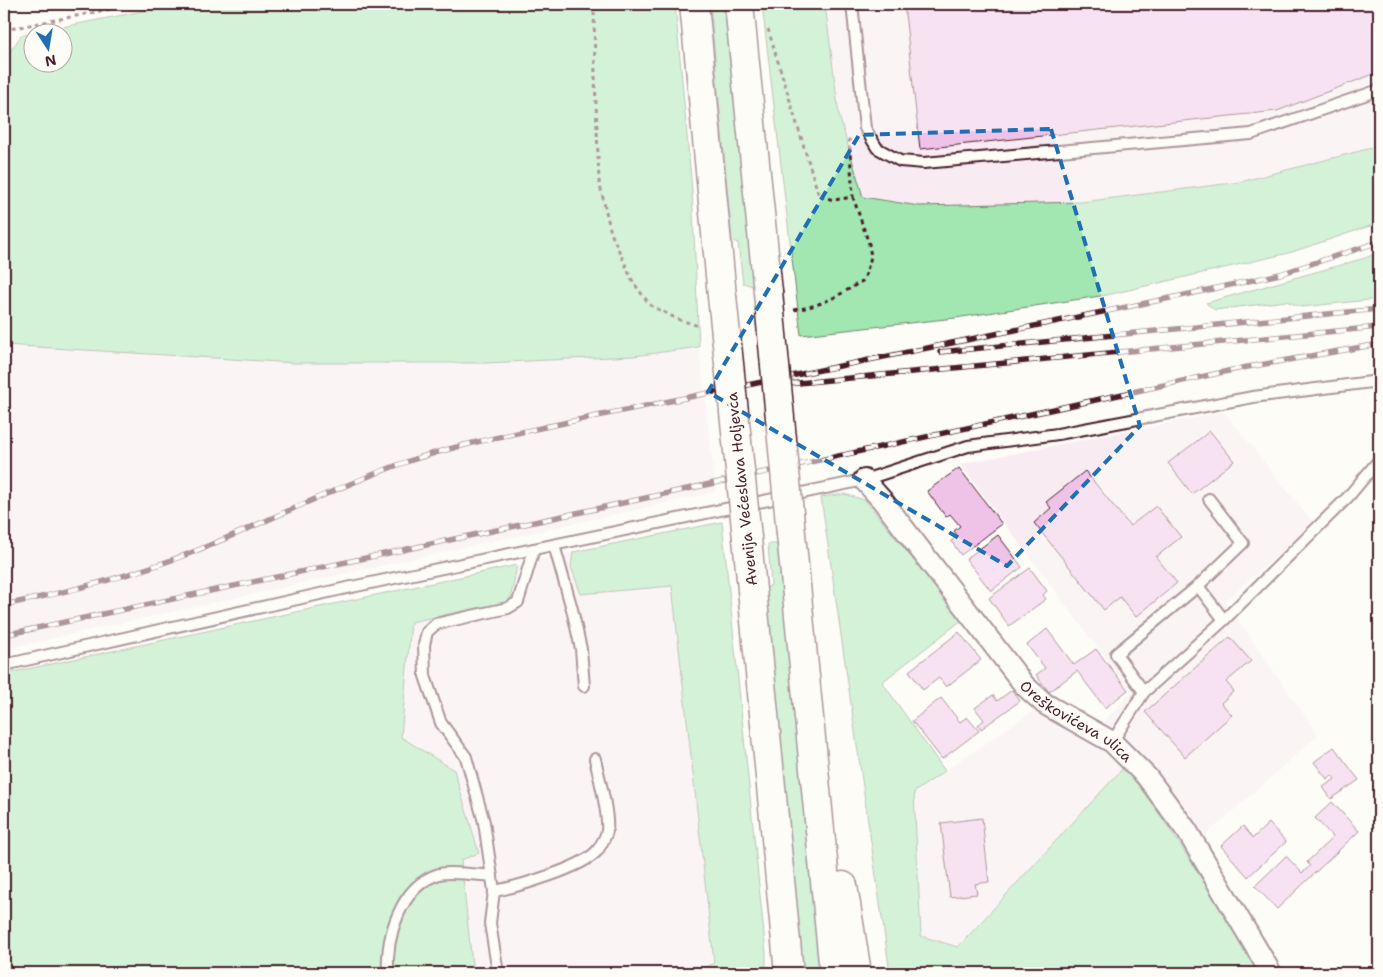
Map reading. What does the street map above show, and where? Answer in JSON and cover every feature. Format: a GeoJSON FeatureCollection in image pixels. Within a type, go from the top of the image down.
{"type":"FeatureCollection","features":[{"type":"Feature","properties":{"kind":"main road","name":"Avenija Većeslava Holjevca"},"geometry":{"type":"LineString","coordinates":[[694,4],[789,973]]}},
{"type":"Feature","properties":{"kind":"main road"},"geometry":{"type":"LineString","coordinates":[[739,4],[834,973]]}},
{"type":"Feature","properties":{"kind":"main road"},"geometry":{"type":"LineString","coordinates":[[818,806],[843,886],[857,973]]}},
{"type":"Feature","properties":{"kind":"street","name":"Oreškovićeva ulica"},"geometry":{"type":"LineString","coordinates":[[864,480],[882,500],[1025,686],[1045,704],[1112,742],[1147,777],[1187,831],[1271,973]]}},
{"type":"Feature","properties":{"kind":"lane"},"geometry":{"type":"LineString","coordinates":[[852,4],[865,128],[877,148],[900,161],[924,163],[1251,134],[1379,90]]}},
{"type":"Feature","properties":{"kind":"lane"},"geometry":{"type":"LineString","coordinates":[[4,665],[342,589],[864,480],[968,446],[1058,434],[1253,397],[1379,381]]}},
{"type":"Feature","properties":{"kind":"lane"},"geometry":{"type":"LineString","coordinates":[[1112,742],[1144,692],[1224,620],[1348,497],[1379,460]]}},
{"type":"Feature","properties":{"kind":"lane"},"geometry":{"type":"LineString","coordinates":[[1144,692],[1116,654],[1198,586],[1243,543],[1209,499]]}},
{"type":"Feature","properties":{"kind":"lane"},"geometry":{"type":"LineString","coordinates":[[554,545],[576,625],[581,649],[584,686]]}},
{"type":"Feature","properties":{"kind":"lane"},"geometry":{"type":"LineString","coordinates":[[498,973],[490,923],[494,891],[484,822],[466,757],[441,723],[425,676],[424,645],[427,632],[436,624],[508,608],[518,602],[534,549]]}},
{"type":"Feature","properties":{"kind":"lane"},"geometry":{"type":"LineString","coordinates":[[1198,586],[1224,620]]}},
{"type":"Feature","properties":{"kind":"lane"},"geometry":{"type":"LineString","coordinates":[[494,891],[542,878],[582,863],[597,851],[607,832],[604,804],[595,759]]}},
{"type":"Feature","properties":{"kind":"lane"},"geometry":{"type":"LineString","coordinates":[[388,973],[387,957],[395,919],[415,887],[427,879],[440,874],[492,876]]}},
{"type":"Feature","properties":{"kind":"path"},"geometry":{"type":"LineString","coordinates":[[4,30],[137,4]]}},
{"type":"Feature","properties":{"kind":"path"},"geometry":{"type":"LineString","coordinates":[[594,4],[599,180],[611,233]]}},
{"type":"Feature","properties":{"kind":"path"},"geometry":{"type":"LineString","coordinates":[[762,26],[770,30],[819,196],[834,200],[853,197],[849,140],[865,128]]}},
{"type":"Feature","properties":{"kind":"highlighted area"},"geometry":{"type":"Polygon","coordinates":[[[1051,129],[1140,426],[1007,566],[708,392],[859,135],[1051,129]]]}},
{"type":"Feature","properties":{"kind":"shaded area"},"geometry":{"type":"Polygon","coordinates":[[[825,4],[1379,4],[1379,146],[1240,182],[1082,202],[919,206],[863,197],[839,115],[825,4]]]}},
{"type":"Feature","properties":{"kind":"shaded area"},"geometry":{"type":"Polygon","coordinates":[[[4,345],[294,363],[486,363],[634,356],[699,347],[716,492],[4,649],[4,345]]]}},
{"type":"Feature","properties":{"kind":"shaded area"},"geometry":{"type":"Polygon","coordinates":[[[1224,412],[1314,524],[1225,601],[1318,735],[1204,837],[1174,796],[1137,753],[957,947],[921,936],[914,792],[1036,709],[1086,741],[1131,692],[960,464],[1224,412]]]}},
{"type":"Feature","properties":{"kind":"shaded area"},"geometry":{"type":"Polygon","coordinates":[[[573,552],[571,567],[581,594],[672,585],[714,963],[696,971],[696,973],[473,973],[461,860],[479,853],[401,737],[411,622],[510,601],[517,565],[573,552]]]}},
{"type":"Feature","properties":{"kind":"green space"},"geometry":{"type":"Polygon","coordinates":[[[178,4],[675,4],[692,190],[699,347],[634,356],[486,363],[294,363],[4,345],[4,60],[22,36],[22,72],[72,72],[72,25],[178,4]]]}},
{"type":"Feature","properties":{"kind":"green space"},"geometry":{"type":"Polygon","coordinates":[[[710,4],[724,4],[753,286],[743,283],[738,243],[732,241],[710,4]]]}},
{"type":"Feature","properties":{"kind":"green space"},"geometry":{"type":"Polygon","coordinates":[[[762,4],[825,4],[839,115],[863,197],[919,206],[1082,202],[1240,182],[1379,146],[1379,223],[1289,253],[1107,295],[955,318],[801,335],[762,4]]]}},
{"type":"Feature","properties":{"kind":"green space"},"geometry":{"type":"Polygon","coordinates":[[[1379,252],[1379,299],[1301,307],[1286,301],[1215,310],[1206,303],[1365,258],[1379,252]]]}},
{"type":"Feature","properties":{"kind":"green space"},"geometry":{"type":"Polygon","coordinates":[[[844,494],[865,500],[962,620],[882,682],[945,771],[914,792],[921,936],[958,947],[1124,767],[1161,816],[1259,973],[890,973],[821,497],[844,494]]]}},
{"type":"Feature","properties":{"kind":"green space"},"geometry":{"type":"Polygon","coordinates":[[[722,522],[766,954],[766,973],[696,973],[696,971],[714,963],[672,586],[581,594],[571,567],[573,552],[722,522]]]}},
{"type":"Feature","properties":{"kind":"green space"},"geometry":{"type":"Polygon","coordinates":[[[768,544],[779,544],[821,973],[802,973],[765,589],[771,585],[768,544]]]}},
{"type":"Feature","properties":{"kind":"green space"},"geometry":{"type":"Polygon","coordinates":[[[517,565],[510,601],[411,622],[401,737],[454,770],[479,853],[461,860],[473,973],[4,973],[4,674],[517,565]]]}},
{"type":"Feature","properties":{"kind":"building"},"geometry":{"type":"Polygon","coordinates":[[[904,4],[1379,4],[1379,72],[1277,111],[920,149],[904,4]]]}},
{"type":"Feature","properties":{"kind":"building"},"geometry":{"type":"Polygon","coordinates":[[[1210,431],[1234,461],[1192,494],[1168,463],[1210,431]]]}},
{"type":"Feature","properties":{"kind":"building"},"geometry":{"type":"Polygon","coordinates":[[[959,468],[1002,524],[961,555],[951,541],[958,536],[954,531],[960,526],[950,514],[946,517],[927,491],[959,468]]]}},
{"type":"Feature","properties":{"kind":"building"},"geometry":{"type":"Polygon","coordinates":[[[1085,471],[1130,526],[1156,506],[1181,537],[1156,557],[1177,583],[1136,617],[1120,597],[1104,610],[1034,523],[1051,508],[1046,502],[1085,471]]]}},
{"type":"Feature","properties":{"kind":"building"},"geometry":{"type":"Polygon","coordinates":[[[998,535],[1022,567],[991,591],[966,559],[998,535]]]}},
{"type":"Feature","properties":{"kind":"building"},"geometry":{"type":"Polygon","coordinates":[[[1030,568],[1047,591],[1043,595],[1046,599],[1009,626],[989,598],[1030,568]]]}},
{"type":"Feature","properties":{"kind":"building"},"geometry":{"type":"Polygon","coordinates":[[[1047,629],[1074,665],[1096,649],[1128,690],[1105,708],[1077,671],[1049,692],[1036,675],[1045,668],[1027,645],[1047,629]]]}},
{"type":"Feature","properties":{"kind":"building"},"geometry":{"type":"Polygon","coordinates":[[[959,632],[981,660],[946,687],[939,678],[923,690],[909,671],[959,632]]]}},
{"type":"Feature","properties":{"kind":"building"},"geometry":{"type":"Polygon","coordinates":[[[1230,637],[1251,661],[1226,682],[1234,691],[1221,703],[1232,715],[1185,757],[1145,712],[1230,637]]]}},
{"type":"Feature","properties":{"kind":"building"},"geometry":{"type":"Polygon","coordinates":[[[1012,690],[1020,701],[981,729],[978,725],[984,720],[975,708],[993,695],[997,701],[1012,690]]]}},
{"type":"Feature","properties":{"kind":"building"},"geometry":{"type":"Polygon","coordinates":[[[941,698],[960,722],[967,717],[979,731],[942,759],[912,721],[941,698]]]}},
{"type":"Feature","properties":{"kind":"building"},"geometry":{"type":"Polygon","coordinates":[[[1334,747],[1359,780],[1331,799],[1323,787],[1335,779],[1332,775],[1327,779],[1314,762],[1334,747]]]}},
{"type":"Feature","properties":{"kind":"building"},"geometry":{"type":"Polygon","coordinates":[[[1332,802],[1359,831],[1277,909],[1255,886],[1286,856],[1302,873],[1310,866],[1307,862],[1333,837],[1315,818],[1332,802]]]}},
{"type":"Feature","properties":{"kind":"building"},"geometry":{"type":"Polygon","coordinates":[[[982,818],[989,882],[975,884],[977,894],[950,897],[941,823],[982,818]]]}},
{"type":"Feature","properties":{"kind":"building"},"geometry":{"type":"Polygon","coordinates":[[[1269,823],[1286,842],[1248,877],[1221,846],[1243,826],[1253,838],[1269,823]]]}},
{"type":"Feature","properties":{"kind":"railway"},"geometry":{"type":"LineString","coordinates":[[4,605],[100,583],[170,561],[379,472],[446,450],[568,422],[1280,274],[1379,242]]}},
{"type":"Feature","properties":{"kind":"railway"},"geometry":{"type":"LineString","coordinates":[[940,352],[1379,309]]}},
{"type":"Feature","properties":{"kind":"railway"},"geometry":{"type":"LineString","coordinates":[[788,384],[1379,327]]}},
{"type":"Feature","properties":{"kind":"railway"},"geometry":{"type":"LineString","coordinates":[[4,635],[600,508],[1242,368],[1379,344]]}}]}
